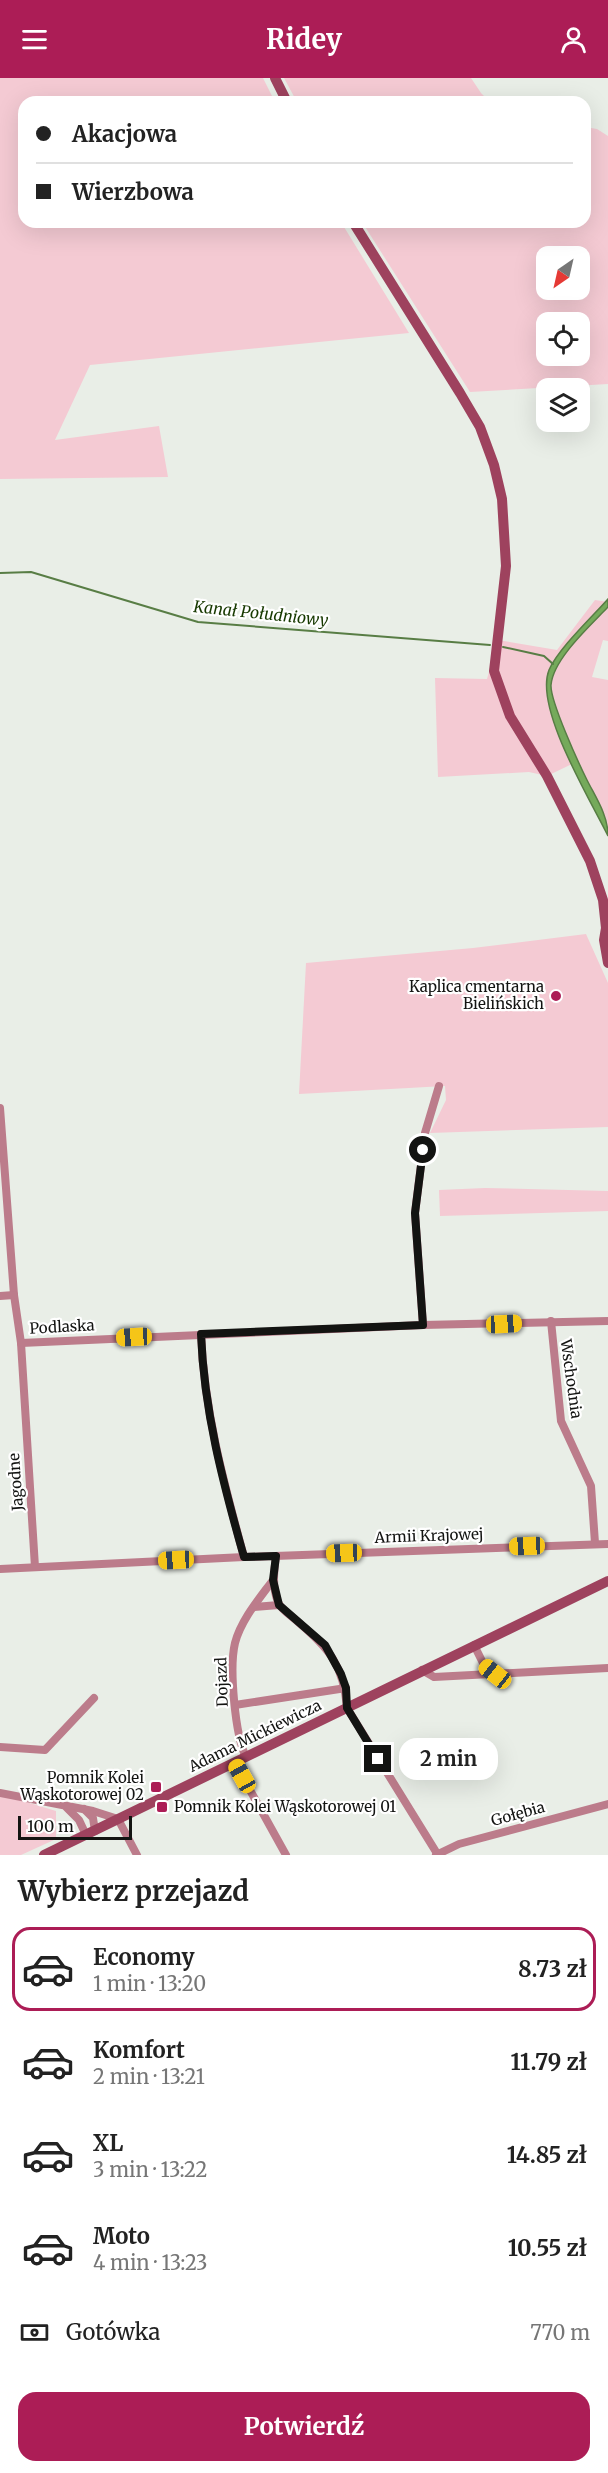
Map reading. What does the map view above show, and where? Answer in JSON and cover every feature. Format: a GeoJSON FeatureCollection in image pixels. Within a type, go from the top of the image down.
{"type":"FeatureCollection","features":[{"type":"Feature","properties":{"kind":"street"},"geometry":{"type":"LineString","coordinates":[[274,78],[284,96]]}},
{"type":"Feature","properties":{"kind":"street"},"geometry":{"type":"LineString","coordinates":[[357,228],[480,427],[494,465],[502,499],[507,566],[494,670],[510,716],[547,776],[590,861],[603,900],[606,928],[604,940],[608,963]]}},
{"type":"Feature","properties":{"kind":"street"},"geometry":{"type":"LineString","coordinates":[[423,1325],[415,1213],[425,1133],[439,1086]]}},
{"type":"Feature","properties":{"kind":"street","name":"Jagodne"},"geometry":{"type":"LineString","coordinates":[[0,1108],[14,1295],[21,1342],[35,1567]]}},
{"type":"Feature","properties":{"kind":"street"},"geometry":{"type":"LineString","coordinates":[[0,1296],[14,1295]]}},
{"type":"Feature","properties":{"kind":"street","name":"Wschodnia"},"geometry":{"type":"LineString","coordinates":[[550,1321],[561,1421],[591,1486],[595,1543]]}},
{"type":"Feature","properties":{"kind":"street","name":"Podlaska"},"geometry":{"type":"LineString","coordinates":[[21,1342],[423,1325],[608,1321]]}},
{"type":"Feature","properties":{"kind":"street"},"geometry":{"type":"LineString","coordinates":[[201,1334],[203,1377],[212,1433],[244,1557]]}},
{"type":"Feature","properties":{"kind":"street","name":"Armii Krajowej"},"geometry":{"type":"LineString","coordinates":[[0,1569],[244,1557],[608,1544]]}},
{"type":"Feature","properties":{"kind":"street","name":"Dojazd"},"geometry":{"type":"LineString","coordinates":[[276,1556],[273,1580],[279,1605]]}},
{"type":"Feature","properties":{"kind":"street","name":"Dojazd"},"geometry":{"type":"LineString","coordinates":[[246,1757],[240,1745],[235,1705],[232,1666],[235,1643],[246,1619],[273,1580]]}},
{"type":"Feature","properties":{"kind":"street","name":"Adama Mickiewicza"},"geometry":{"type":"LineString","coordinates":[[44,1855],[608,1581]]}},
{"type":"Feature","properties":{"kind":"street"},"geometry":{"type":"LineString","coordinates":[[254,1607],[279,1605],[325,1645],[346,1688],[347,1708],[437,1855]]}},
{"type":"Feature","properties":{"kind":"street"},"geometry":{"type":"LineString","coordinates":[[474,1645],[484,1665],[495,1674]]}},
{"type":"Feature","properties":{"kind":"street"},"geometry":{"type":"LineString","coordinates":[[422,1670],[434,1677],[608,1668]]}},
{"type":"Feature","properties":{"kind":"street"},"geometry":{"type":"LineString","coordinates":[[235,1705],[346,1688]]}},
{"type":"Feature","properties":{"kind":"street"},"geometry":{"type":"LineString","coordinates":[[0,1747],[45,1750],[94,1698]]}},
{"type":"Feature","properties":{"kind":"street"},"geometry":{"type":"LineString","coordinates":[[235,1763],[286,1855]]}},
{"type":"Feature","properties":{"kind":"street"},"geometry":{"type":"LineString","coordinates":[[0,1793],[84,1809],[118,1819],[137,1855]]}},
{"type":"Feature","properties":{"kind":"street","name":"Gołębia"},"geometry":{"type":"LineString","coordinates":[[437,1855],[459,1844],[608,1804]]}},
{"type":"Feature","properties":{"kind":"street"},"geometry":{"type":"LineString","coordinates":[[63,1806],[90,1833]]}},
{"type":"Feature","properties":{"kind":"street"},"geometry":{"type":"LineString","coordinates":[[84,1809],[93,1818],[90,1833]]}},
{"type":"Feature","properties":{"kind":"shaded area"},"geometry":{"type":"Polygon","coordinates":[[[0,78],[263,78],[272,96],[18,96],[18,228],[345,228],[409,333],[90,365],[55,440],[159,426],[168,477],[0,479],[0,78]]]}},
{"type":"Feature","properties":{"kind":"shaded area"},"geometry":{"type":"Polygon","coordinates":[[[284,78],[471,78],[484,96],[294,96],[284,78]]]}},
{"type":"Feature","properties":{"kind":"shaded area"},"geometry":{"type":"Polygon","coordinates":[[[591,128],[597,129],[608,136],[608,384],[590,385],[590,378],[536,378],[536,388],[470,392],[366,228],[591,228],[591,128]]]}},
{"type":"Feature","properties":{"kind":"shaded area"},"geometry":{"type":"Polygon","coordinates":[[[608,599],[608,607],[558,664],[551,685],[555,704],[566,732],[604,814],[608,836],[577,777],[556,729],[546,687],[553,662],[608,599]]]}},
{"type":"Feature","properties":{"kind":"shaded area"},"geometry":{"type":"Polygon","coordinates":[[[595,600],[608,602],[608,641],[603,640],[592,677],[608,680],[608,836],[572,764],[547,776],[529,772],[438,777],[435,678],[487,679],[498,640],[557,650],[595,600]]]}},
{"type":"Feature","properties":{"kind":"shaded area"},"geometry":{"type":"Polygon","coordinates":[[[586,934],[608,983],[608,1127],[430,1133],[446,1100],[445,1086],[299,1094],[306,963],[473,948],[586,934]]]}},
{"type":"Feature","properties":{"kind":"shaded area"},"geometry":{"type":"Polygon","coordinates":[[[485,1188],[608,1191],[608,1211],[440,1216],[439,1190],[485,1188]]]}},
{"type":"Feature","properties":{"kind":"shaded area"},"geometry":{"type":"Polygon","coordinates":[[[0,1794],[56,1811],[56,1839],[21,1855],[0,1855],[0,1794]]]}},
{"type":"Feature","properties":{"kind":"waterway","name":"Kanał Południowy"},"geometry":{"type":"LineString","coordinates":[[0,573],[31,572],[198,622],[490,645]]}},
{"type":"Feature","properties":{"kind":"waterway","name":"Kanał Południowy"},"geometry":{"type":"LineString","coordinates":[[503,647],[544,656],[553,664]]}},
{"type":"Feature","properties":{"kind":"place","name":"Kaplica cmentarna Bielińskich"},"geometry":{"type":"Point","coordinates":[556,996]}},
{"type":"Feature","properties":{"kind":"place","name":"Pomnik Kolei Wąskotorowej 02"},"geometry":{"type":"Point","coordinates":[156,1787]}},
{"type":"Feature","properties":{"kind":"place","name":"Pomnik Kolei Wąskotorowej 01"},"geometry":{"type":"Point","coordinates":[162,1807]}},
{"type":"Feature","properties":{"kind":"route"},"geometry":{"type":"LineString","coordinates":[[378,1759],[347,1708],[346,1688],[325,1645],[279,1605],[273,1580],[276,1556],[244,1557],[212,1433],[203,1377],[201,1334],[423,1325],[415,1213],[423,1150]]}}]}
